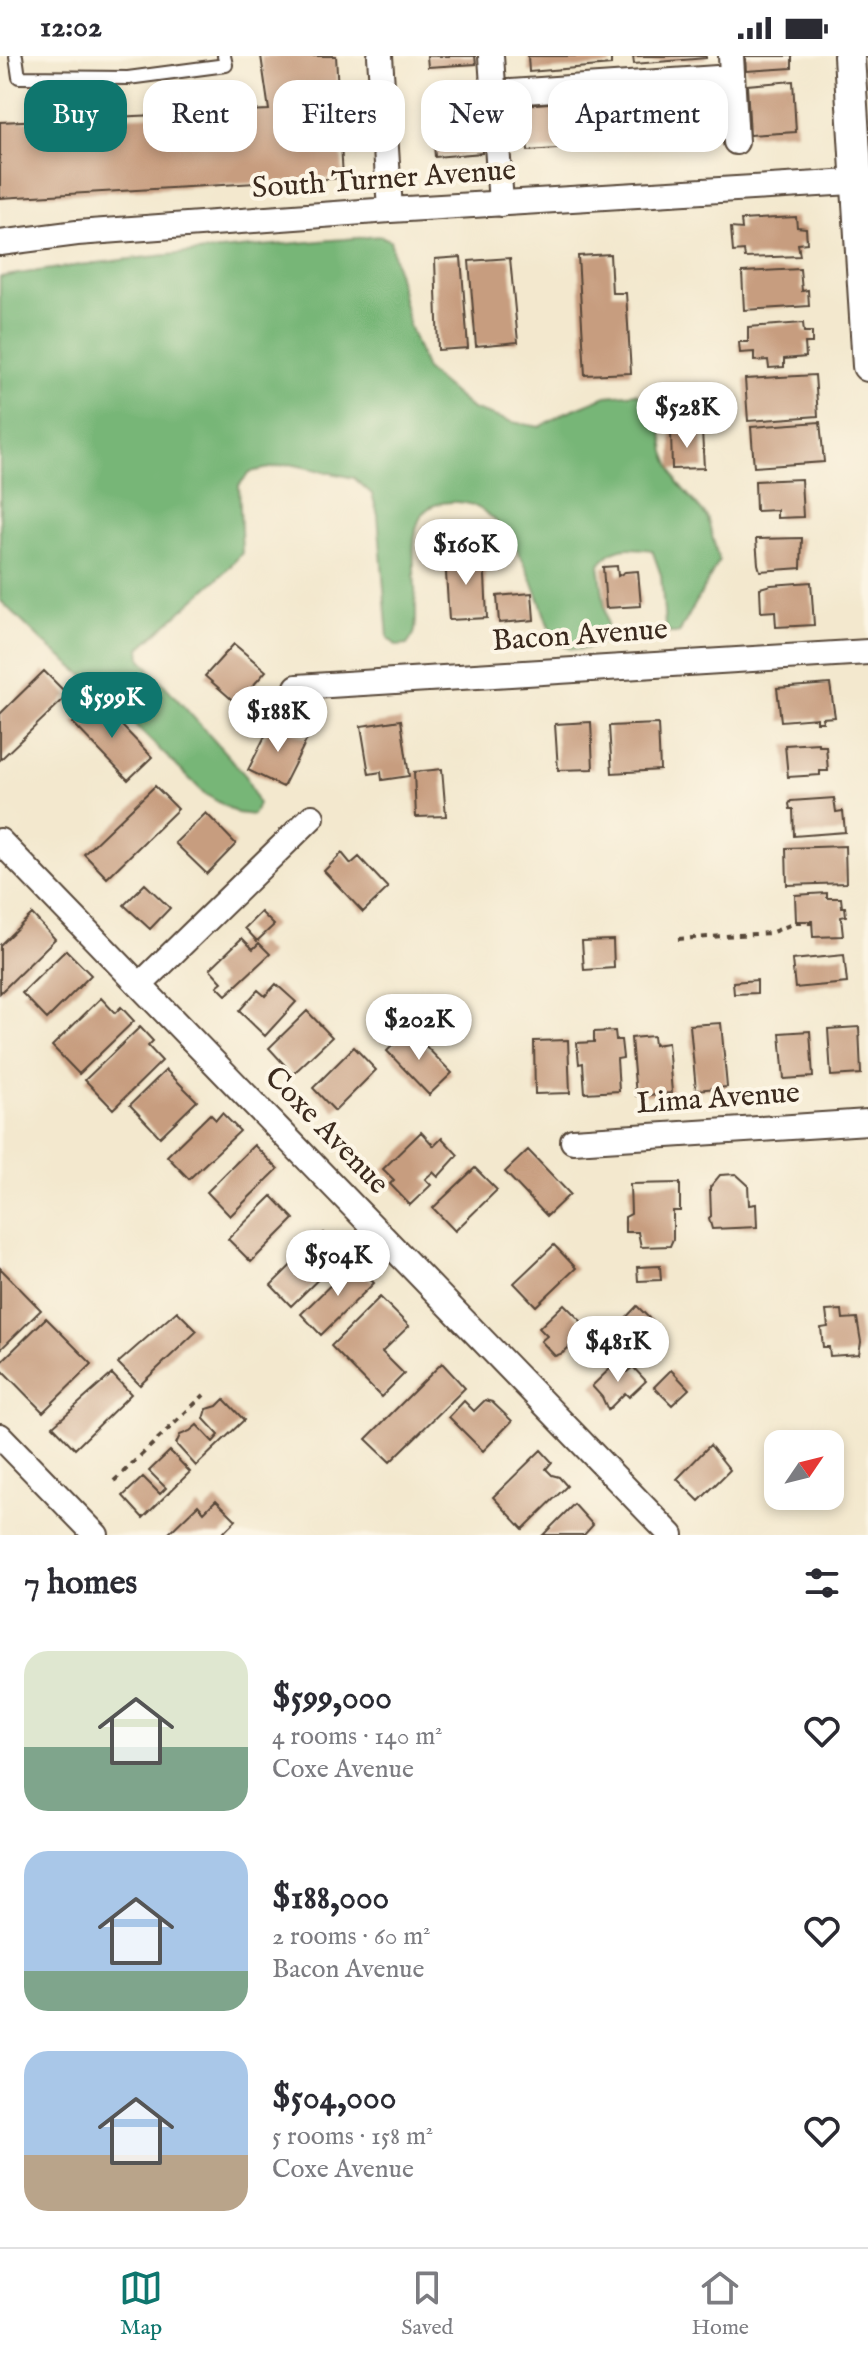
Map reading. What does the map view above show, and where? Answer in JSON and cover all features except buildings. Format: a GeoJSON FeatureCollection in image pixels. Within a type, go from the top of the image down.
{"type":"FeatureCollection","features":[{"type":"Feature","properties":{"kind":"street"},"geometry":{"type":"LineString","coordinates":[[380,56],[390,210]]}},
{"type":"Feature","properties":{"kind":"street"},"geometry":{"type":"LineString","coordinates":[[491,56],[493,80]]}},
{"type":"Feature","properties":{"kind":"street"},"geometry":{"type":"LineString","coordinates":[[849,56],[863,181],[868,366]]}},
{"type":"Feature","properties":{"kind":"street"},"geometry":{"type":"LineString","coordinates":[[532,89],[732,67],[736,142]]}},
{"type":"Feature","properties":{"kind":"street"},"geometry":{"type":"LineString","coordinates":[[498,152],[501,204]]}},
{"type":"Feature","properties":{"kind":"street","name":"South Turner Avenue"},"geometry":{"type":"LineString","coordinates":[[0,243],[77,233],[390,210],[863,181]]}},
{"type":"Feature","properties":{"kind":"street","name":"Bacon Avenue"},"geometry":{"type":"LineString","coordinates":[[297,687],[868,652]]}},
{"type":"Feature","properties":{"kind":"street"},"geometry":{"type":"LineString","coordinates":[[140,985],[312,817]]}},
{"type":"Feature","properties":{"kind":"street","name":"Coxe Avenue"},"geometry":{"type":"LineString","coordinates":[[0,841],[671,1535]]}},
{"type":"Feature","properties":{"kind":"street","name":"Lima Avenue"},"geometry":{"type":"LineString","coordinates":[[573,1141],[868,1122]]}},
{"type":"Feature","properties":{"kind":"street"},"geometry":{"type":"LineString","coordinates":[[0,1436],[96,1535]]}},
{"type":"Feature","properties":{"kind":"lane"},"geometry":{"type":"LineString","coordinates":[[16,56],[19,77],[128,78],[226,65],[224,56]]}},
{"type":"Feature","properties":{"kind":"path"},"geometry":{"type":"LineString","coordinates":[[678,939],[770,933],[795,923],[812,923]]}},
{"type":"Feature","properties":{"kind":"path"},"geometry":{"type":"LineString","coordinates":[[114,1481],[204,1395]]}},
{"type":"Feature","properties":{"kind":"green space"},"geometry":{"type":"Polygon","coordinates":[[[380,236],[390,240],[409,325],[426,370],[472,409],[540,427],[564,413],[606,396],[636,393],[658,407],[665,452],[677,482],[707,517],[719,561],[679,633],[669,633],[665,625],[661,575],[652,550],[629,548],[610,553],[599,565],[607,639],[591,647],[567,648],[553,635],[526,567],[496,522],[484,511],[469,504],[440,503],[425,511],[417,526],[414,539],[415,632],[407,645],[397,646],[388,638],[378,515],[372,494],[354,478],[290,464],[250,472],[239,485],[242,553],[140,648],[141,659],[246,776],[258,804],[253,815],[237,813],[205,794],[90,681],[43,642],[0,600],[0,277],[142,258],[380,236]]]}}]}
